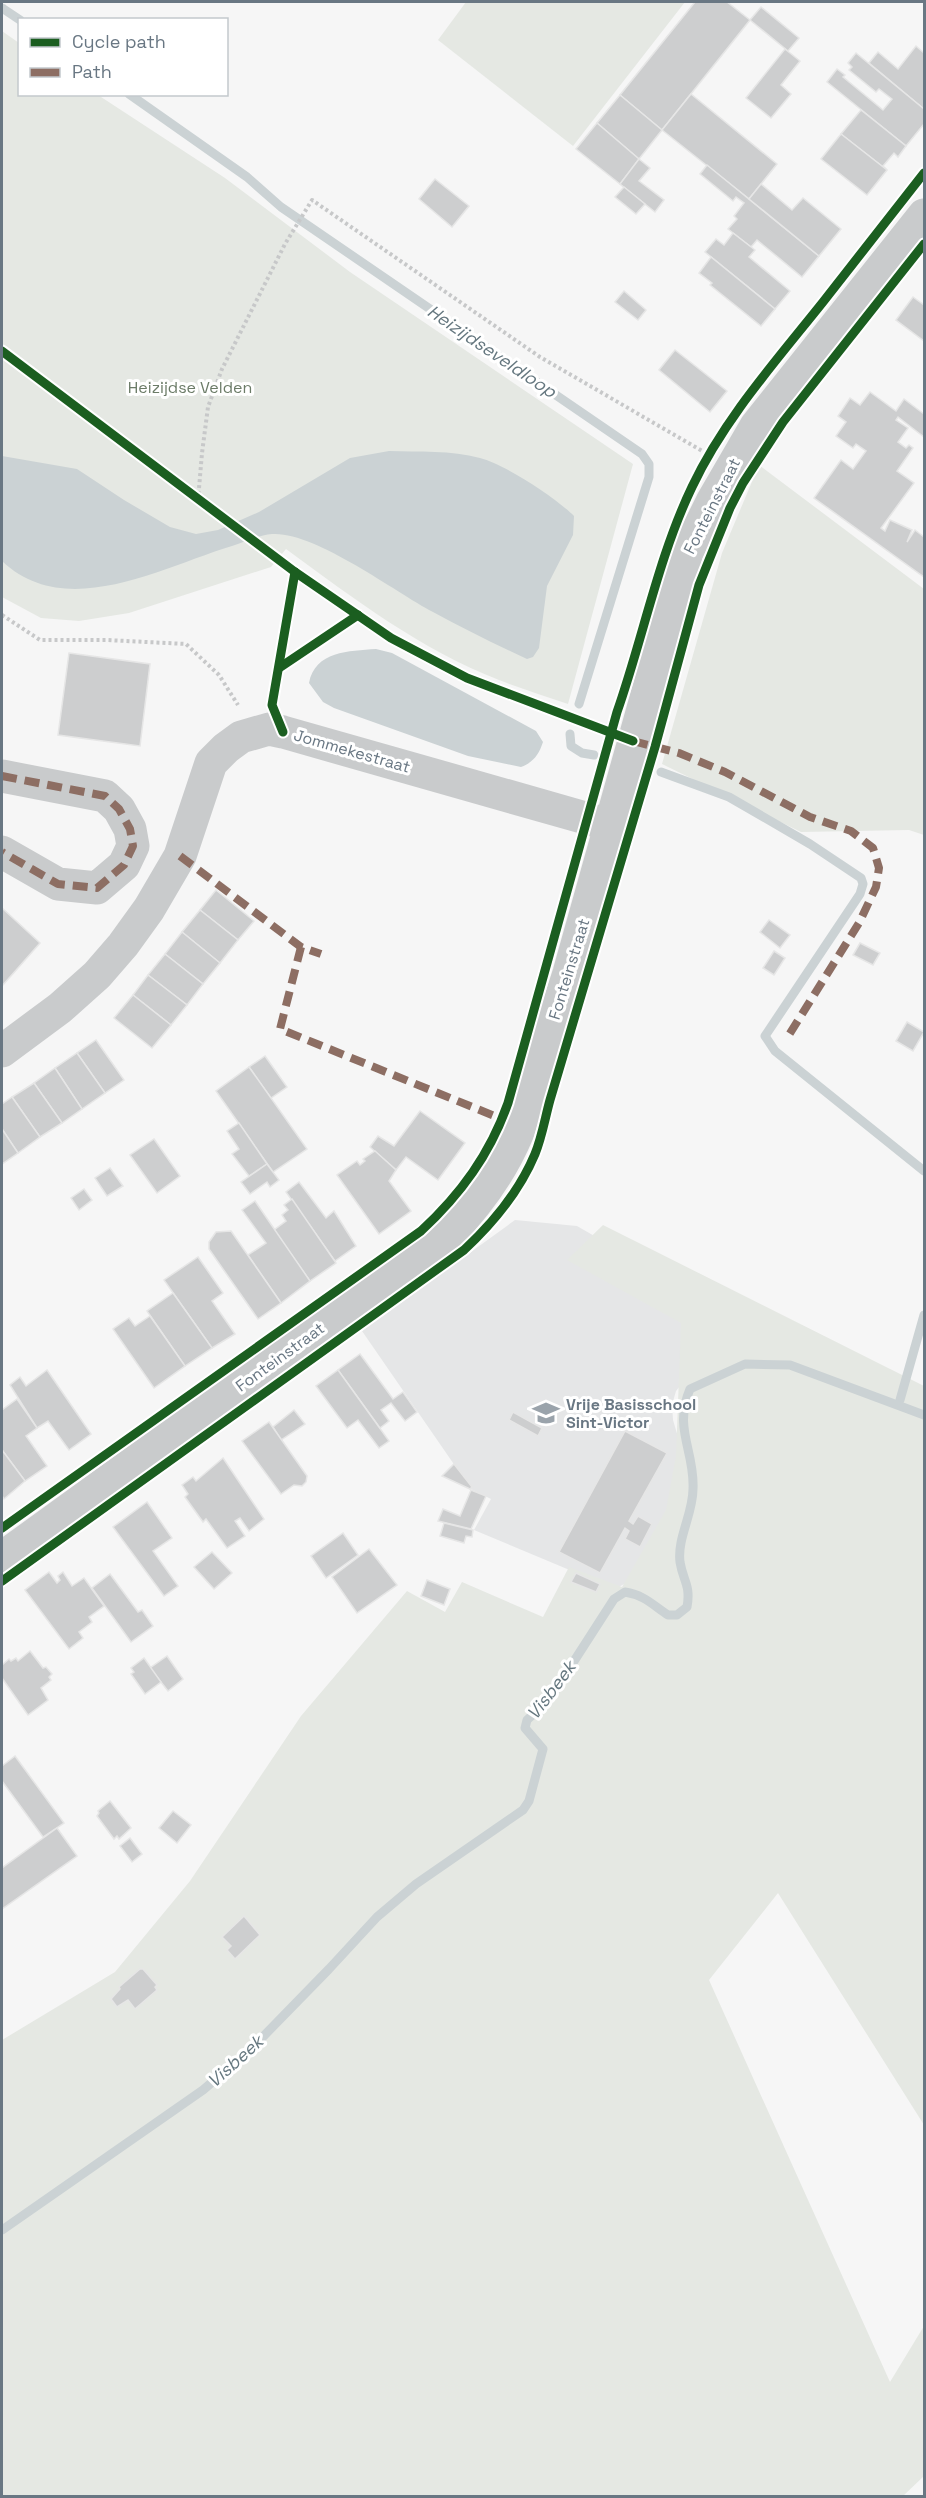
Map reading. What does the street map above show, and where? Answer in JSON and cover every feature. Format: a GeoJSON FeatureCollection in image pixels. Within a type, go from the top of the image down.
{"type":"FeatureCollection","features":[{"type":"Feature","properties":{"kind":"street","name":"Fonteinstraat"},"geometry":{"type":"LineString","coordinates":[[2,1558],[449,1234],[465,1217],[508,1157],[569,973],[687,552],[713,500],[756,426],[924,215]]}},
{"type":"Feature","properties":{"kind":"street","name":"Jommekestraat"},"geometry":{"type":"LineString","coordinates":[[2,1051],[60,1008],[97,975],[123,945],[149,909],[180,856],[211,763],[241,737],[269,729],[283,732],[610,825]]}},
{"type":"Feature","properties":{"kind":"street"},"geometry":{"type":"LineString","coordinates":[[2,776],[105,796],[119,809],[130,829],[133,846],[124,865],[97,888],[58,884],[2,852]]}},
{"type":"Feature","properties":{"kind":"path"},"geometry":{"type":"LineString","coordinates":[[202,503],[202,453],[208,407],[239,333],[289,237],[312,200],[540,357],[706,459],[715,445]]}},
{"type":"Feature","properties":{"kind":"path"},"geometry":{"type":"LineString","coordinates":[[189,493],[202,503]]}},
{"type":"Feature","properties":{"kind":"path"},"geometry":{"type":"LineString","coordinates":[[2,615],[40,640],[107,640],[186,644],[219,675],[256,733]]}},
{"type":"Feature","properties":{"kind":"shaded area"},"geometry":{"type":"Polygon","coordinates":[[[389,451],[435,452],[480,458],[503,467],[530,482],[574,516],[573,535],[547,586],[539,648],[533,657],[527,659],[480,636],[433,612],[354,564],[309,542],[289,536],[272,534],[262,536],[145,576],[84,589],[55,587],[27,579],[2,561],[2,456],[77,469],[170,527],[196,534],[218,530],[259,512],[350,458],[389,451]]]}},
{"type":"Feature","properties":{"kind":"shaded area"},"geometry":{"type":"Polygon","coordinates":[[[376,649],[392,653],[536,731],[543,742],[538,754],[521,767],[468,756],[334,708],[323,702],[309,683],[312,672],[326,659],[345,652],[376,649]]]}},
{"type":"Feature","properties":{"kind":"shaded area","name":"Vrije Basisschool Sint-Victor"},"geometry":{"type":"Polygon","coordinates":[[[515,1220],[577,1226],[780,1343],[684,1381],[676,1391],[672,1405],[673,1420],[681,1447],[686,1479],[628,1582],[615,1589],[474,1530],[491,1499],[471,1489],[362,1331],[515,1220]]]}},
{"type":"Feature","properties":{"kind":"green space"},"geometry":{"type":"Polygon","coordinates":[[[466,2],[685,2],[573,146],[438,40],[466,2]]]}},
{"type":"Feature","properties":{"kind":"green space","name":"Heizijdse Velden"},"geometry":{"type":"Polygon","coordinates":[[[2,31],[18,42],[18,96],[100,96],[225,178],[350,272],[633,464],[568,704],[499,680],[442,654],[388,622],[286,549],[271,567],[129,613],[79,621],[41,618],[2,597],[2,31]]]}},
{"type":"Feature","properties":{"kind":"green space"},"geometry":{"type":"Polygon","coordinates":[[[759,465],[924,589],[924,835],[909,830],[801,832],[662,764],[722,553],[759,465]]]}},
{"type":"Feature","properties":{"kind":"green space"},"geometry":{"type":"Polygon","coordinates":[[[603,1225],[924,1386],[924,2125],[778,1893],[709,1980],[890,2382],[924,2326],[924,2476],[903,2496],[2,2496],[2,2040],[115,1972],[190,1881],[301,1716],[407,1591],[445,1612],[462,1582],[543,1617],[569,1567],[622,1587],[666,1510],[676,1456],[681,1323],[567,1260],[603,1225]]]}},
{"type":"Feature","properties":{"kind":"building"},"geometry":{"type":"Polygon","coordinates":[[[695,2],[727,2],[750,20],[662,130],[620,95],[695,2]]]}},
{"type":"Feature","properties":{"kind":"building"},"geometry":{"type":"Polygon","coordinates":[[[761,7],[799,38],[788,51],[750,20],[761,7]]]}},
{"type":"Feature","properties":{"kind":"building"},"geometry":{"type":"Polygon","coordinates":[[[916,46],[924,53],[924,109],[869,63],[878,52],[898,69],[916,46]]]}},
{"type":"Feature","properties":{"kind":"building"},"geometry":{"type":"Polygon","coordinates":[[[785,49],[800,61],[781,85],[791,94],[771,118],[746,98],[785,49]]]}},
{"type":"Feature","properties":{"kind":"building"},"geometry":{"type":"Polygon","coordinates":[[[856,53],[924,109],[924,124],[906,146],[827,82],[837,69],[845,75],[843,77],[883,110],[892,99],[879,89],[876,92],[849,70],[852,67],[848,63],[856,53]]]}},
{"type":"Feature","properties":{"kind":"building"},"geometry":{"type":"Polygon","coordinates":[[[691,94],[777,164],[749,199],[662,130],[691,94]]]}},
{"type":"Feature","properties":{"kind":"building"},"geometry":{"type":"Polygon","coordinates":[[[620,95],[662,130],[639,159],[597,123],[620,95]]]}},
{"type":"Feature","properties":{"kind":"building"},"geometry":{"type":"Polygon","coordinates":[[[861,110],[906,146],[898,157],[894,153],[883,166],[887,170],[841,134],[861,110]]]}},
{"type":"Feature","properties":{"kind":"building"},"geometry":{"type":"Polygon","coordinates":[[[597,123],[639,159],[620,184],[576,149],[597,123]]]}},
{"type":"Feature","properties":{"kind":"building"},"geometry":{"type":"Polygon","coordinates":[[[841,134],[887,170],[867,195],[821,159],[841,134]]]}},
{"type":"Feature","properties":{"kind":"building"},"geometry":{"type":"Polygon","coordinates":[[[639,159],[650,168],[639,181],[664,200],[655,212],[620,184],[639,159]]]}},
{"type":"Feature","properties":{"kind":"building"},"geometry":{"type":"Polygon","coordinates":[[[707,165],[819,256],[802,277],[757,240],[751,247],[728,229],[737,219],[734,216],[744,203],[736,197],[733,201],[700,174],[707,165]]]}},
{"type":"Feature","properties":{"kind":"building"},"geometry":{"type":"Polygon","coordinates":[[[435,179],[469,206],[452,227],[419,199],[435,179]]]}},
{"type":"Feature","properties":{"kind":"building"},"geometry":{"type":"Polygon","coordinates":[[[761,184],[792,210],[803,198],[841,229],[819,256],[749,199],[761,184]]]}},
{"type":"Feature","properties":{"kind":"building"},"geometry":{"type":"Polygon","coordinates":[[[624,187],[645,204],[636,214],[615,197],[624,187]]]}},
{"type":"Feature","properties":{"kind":"building"},"geometry":{"type":"Polygon","coordinates":[[[733,233],[755,250],[749,257],[790,291],[775,309],[705,252],[716,239],[724,245],[733,233]]]}},
{"type":"Feature","properties":{"kind":"building"},"geometry":{"type":"Polygon","coordinates":[[[711,257],[775,309],[761,326],[710,285],[712,283],[699,273],[711,257]]]}},
{"type":"Feature","properties":{"kind":"building"},"geometry":{"type":"Polygon","coordinates":[[[624,291],[646,310],[638,320],[615,302],[624,291]]]}},
{"type":"Feature","properties":{"kind":"building"},"geometry":{"type":"Polygon","coordinates":[[[913,297],[924,305],[924,341],[896,320],[913,297]]]}},
{"type":"Feature","properties":{"kind":"building"},"geometry":{"type":"Polygon","coordinates":[[[675,350],[727,391],[710,412],[659,370],[675,350]]]}},
{"type":"Feature","properties":{"kind":"building"},"geometry":{"type":"Polygon","coordinates":[[[870,392],[896,411],[904,399],[924,414],[924,437],[898,417],[896,420],[908,428],[898,442],[906,448],[909,445],[913,448],[897,471],[914,483],[881,528],[885,531],[890,520],[912,530],[907,542],[915,530],[924,537],[924,577],[814,498],[841,460],[853,469],[866,451],[856,444],[853,448],[836,436],[846,422],[838,416],[850,398],[860,405],[870,392]]]}},
{"type":"Feature","properties":{"kind":"building"},"geometry":{"type":"Polygon","coordinates":[[[69,653],[150,664],[140,746],[58,735],[69,653]]]}},
{"type":"Feature","properties":{"kind":"building"},"geometry":{"type":"Polygon","coordinates":[[[216,890],[254,921],[238,940],[200,910],[216,890]]]}},
{"type":"Feature","properties":{"kind":"building"},"geometry":{"type":"Polygon","coordinates":[[[2,908],[40,943],[2,986],[2,908]]]}},
{"type":"Feature","properties":{"kind":"building"},"geometry":{"type":"Polygon","coordinates":[[[200,910],[238,940],[220,963],[182,932],[200,910]]]}},
{"type":"Feature","properties":{"kind":"building"},"geometry":{"type":"Polygon","coordinates":[[[769,920],[790,935],[780,948],[760,932],[769,920]]]}},
{"type":"Feature","properties":{"kind":"building"},"geometry":{"type":"Polygon","coordinates":[[[182,932],[220,963],[203,984],[165,954],[182,932]]]}},
{"type":"Feature","properties":{"kind":"building"},"geometry":{"type":"Polygon","coordinates":[[[860,943],[880,953],[873,965],[853,955],[860,943]]]}},
{"type":"Feature","properties":{"kind":"building"},"geometry":{"type":"Polygon","coordinates":[[[774,951],[785,958],[774,975],[763,968],[774,951]]]}},
{"type":"Feature","properties":{"kind":"building"},"geometry":{"type":"Polygon","coordinates":[[[165,954],[203,984],[187,1005],[148,975],[165,954]]]}},
{"type":"Feature","properties":{"kind":"building"},"geometry":{"type":"Polygon","coordinates":[[[148,975],[187,1005],[171,1025],[133,995],[148,975]]]}},
{"type":"Feature","properties":{"kind":"building"},"geometry":{"type":"Polygon","coordinates":[[[133,995],[171,1025],[152,1048],[114,1018],[133,995]]]}},
{"type":"Feature","properties":{"kind":"building"},"geometry":{"type":"Polygon","coordinates":[[[907,1022],[924,1032],[913,1051],[896,1041],[907,1022]]]}},
{"type":"Feature","properties":{"kind":"building"},"geometry":{"type":"Polygon","coordinates":[[[96,1040],[124,1080],[105,1093],[77,1053],[96,1040]]]}},
{"type":"Feature","properties":{"kind":"building"},"geometry":{"type":"Polygon","coordinates":[[[77,1053],[105,1093],[82,1109],[55,1068],[77,1053]]]}},
{"type":"Feature","properties":{"kind":"building"},"geometry":{"type":"Polygon","coordinates":[[[265,1056],[287,1087],[271,1098],[249,1067],[265,1056]]]}},
{"type":"Feature","properties":{"kind":"building"},"geometry":{"type":"Polygon","coordinates":[[[249,1067],[307,1149],[273,1172],[216,1091],[249,1067]]]}},
{"type":"Feature","properties":{"kind":"building"},"geometry":{"type":"Polygon","coordinates":[[[55,1068],[82,1109],[62,1123],[34,1083],[55,1068]]]}},
{"type":"Feature","properties":{"kind":"building"},"geometry":{"type":"Polygon","coordinates":[[[34,1083],[62,1123],[40,1137],[12,1097],[34,1083]]]}},
{"type":"Feature","properties":{"kind":"building"},"geometry":{"type":"Polygon","coordinates":[[[12,1097],[40,1137],[18,1153],[2,1129],[2,1104],[12,1097]]]}},
{"type":"Feature","properties":{"kind":"building"},"geometry":{"type":"Polygon","coordinates":[[[420,1111],[465,1143],[438,1180],[406,1157],[396,1170],[370,1147],[378,1136],[394,1146],[420,1111]]]}},
{"type":"Feature","properties":{"kind":"building"},"geometry":{"type":"Polygon","coordinates":[[[239,1123],[267,1164],[249,1176],[232,1154],[239,1149],[227,1131],[239,1123]]]}},
{"type":"Feature","properties":{"kind":"building"},"geometry":{"type":"Polygon","coordinates":[[[2,1129],[18,1153],[2,1164],[2,1129]]]}},
{"type":"Feature","properties":{"kind":"building"},"geometry":{"type":"Polygon","coordinates":[[[154,1139],[180,1176],[157,1193],[130,1155],[154,1139]]]}},
{"type":"Feature","properties":{"kind":"building"},"geometry":{"type":"Polygon","coordinates":[[[375,1151],[396,1170],[389,1181],[411,1211],[379,1234],[337,1175],[357,1161],[360,1165],[365,1161],[363,1159],[375,1151]]]}},
{"type":"Feature","properties":{"kind":"building"},"geometry":{"type":"Polygon","coordinates":[[[267,1164],[279,1180],[270,1187],[267,1182],[250,1194],[241,1182],[267,1164]]]}},
{"type":"Feature","properties":{"kind":"building"},"geometry":{"type":"Polygon","coordinates":[[[110,1168],[123,1186],[107,1196],[95,1178],[110,1168]]]}},
{"type":"Feature","properties":{"kind":"building"},"geometry":{"type":"Polygon","coordinates":[[[299,1182],[326,1218],[334,1211],[356,1246],[335,1261],[286,1192],[299,1182]]]}},
{"type":"Feature","properties":{"kind":"building"},"geometry":{"type":"Polygon","coordinates":[[[84,1189],[92,1200],[79,1210],[71,1198],[84,1189]]]}},
{"type":"Feature","properties":{"kind":"building"},"geometry":{"type":"Polygon","coordinates":[[[292,1199],[336,1263],[310,1281],[274,1230],[286,1221],[282,1215],[288,1210],[284,1205],[292,1199]]]}},
{"type":"Feature","properties":{"kind":"building"},"geometry":{"type":"Polygon","coordinates":[[[255,1201],[310,1281],[281,1303],[248,1255],[266,1243],[242,1210],[255,1201]]]}},
{"type":"Feature","properties":{"kind":"building"},"geometry":{"type":"Polygon","coordinates":[[[231,1231],[281,1303],[258,1319],[209,1249],[209,1242],[216,1232],[231,1231]]]}},
{"type":"Feature","properties":{"kind":"building"},"geometry":{"type":"Polygon","coordinates":[[[198,1257],[223,1293],[212,1301],[235,1334],[212,1348],[164,1280],[198,1257]]]}},
{"type":"Feature","properties":{"kind":"building"},"geometry":{"type":"Polygon","coordinates":[[[173,1293],[212,1348],[185,1366],[147,1311],[173,1293]]]}},
{"type":"Feature","properties":{"kind":"building"},"geometry":{"type":"Polygon","coordinates":[[[150,1316],[185,1366],[154,1388],[113,1329],[129,1318],[135,1326],[150,1316]]]}},
{"type":"Feature","properties":{"kind":"building"},"geometry":{"type":"Polygon","coordinates":[[[360,1354],[393,1399],[403,1392],[417,1412],[405,1421],[391,1403],[381,1410],[389,1421],[380,1428],[338,1370],[360,1354]]]}},
{"type":"Feature","properties":{"kind":"building"},"geometry":{"type":"Polygon","coordinates":[[[47,1370],[91,1434],[69,1450],[48,1421],[37,1428],[10,1385],[20,1377],[26,1386],[47,1370]]]}},
{"type":"Feature","properties":{"kind":"building"},"geometry":{"type":"Polygon","coordinates":[[[338,1370],[389,1441],[379,1448],[358,1420],[347,1428],[316,1386],[338,1370]]]}},
{"type":"Feature","properties":{"kind":"building"},"geometry":{"type":"Polygon","coordinates":[[[17,1399],[37,1428],[26,1436],[47,1466],[25,1481],[2,1450],[2,1410],[17,1399]]]}},
{"type":"Feature","properties":{"kind":"building"},"geometry":{"type":"Polygon","coordinates":[[[294,1410],[305,1424],[281,1440],[273,1427],[294,1410]]]}},
{"type":"Feature","properties":{"kind":"building"},"geometry":{"type":"Polygon","coordinates":[[[513,1412],[542,1428],[538,1436],[509,1420],[513,1412]]]}},
{"type":"Feature","properties":{"kind":"building"},"geometry":{"type":"Polygon","coordinates":[[[269,1422],[307,1476],[302,1486],[294,1485],[281,1494],[242,1441],[269,1422]]]}},
{"type":"Feature","properties":{"kind":"building"},"geometry":{"type":"Polygon","coordinates":[[[625,1431],[667,1453],[629,1521],[633,1524],[638,1516],[652,1524],[640,1547],[625,1539],[629,1531],[625,1528],[600,1573],[559,1552],[625,1431]]]}},
{"type":"Feature","properties":{"kind":"building"},"geometry":{"type":"Polygon","coordinates":[[[2,1450],[25,1481],[4,1499],[2,1496],[2,1450]]]}},
{"type":"Feature","properties":{"kind":"building"},"geometry":{"type":"Polygon","coordinates":[[[223,1458],[264,1519],[249,1531],[240,1518],[235,1521],[245,1536],[227,1548],[206,1519],[203,1522],[185,1497],[188,1494],[182,1485],[193,1477],[196,1481],[223,1458]]]}},
{"type":"Feature","properties":{"kind":"building"},"geometry":{"type":"Polygon","coordinates":[[[454,1464],[472,1487],[470,1489],[442,1476],[454,1464]]]}},
{"type":"Feature","properties":{"kind":"building"},"geometry":{"type":"Polygon","coordinates":[[[471,1490],[486,1496],[471,1529],[438,1521],[443,1509],[460,1516],[471,1490]]]}},
{"type":"Feature","properties":{"kind":"building"},"geometry":{"type":"Polygon","coordinates":[[[147,1502],[172,1538],[153,1551],[178,1586],[164,1596],[113,1527],[147,1502]]]}},
{"type":"Feature","properties":{"kind":"building"},"geometry":{"type":"Polygon","coordinates":[[[444,1523],[473,1530],[472,1537],[466,1536],[464,1543],[440,1536],[444,1523]]]}},
{"type":"Feature","properties":{"kind":"building"},"geometry":{"type":"Polygon","coordinates":[[[343,1533],[358,1555],[326,1578],[311,1556],[343,1533]]]}},
{"type":"Feature","properties":{"kind":"building"},"geometry":{"type":"Polygon","coordinates":[[[369,1549],[397,1585],[357,1613],[332,1577],[369,1549]]]}},
{"type":"Feature","properties":{"kind":"building"},"geometry":{"type":"Polygon","coordinates":[[[212,1552],[232,1573],[214,1589],[194,1567],[212,1552]]]}},
{"type":"Feature","properties":{"kind":"building"},"geometry":{"type":"Polygon","coordinates":[[[49,1572],[57,1583],[60,1580],[58,1576],[63,1572],[72,1586],[84,1578],[104,1606],[89,1617],[92,1622],[79,1632],[83,1638],[69,1649],[25,1590],[49,1572]]]}},
{"type":"Feature","properties":{"kind":"building"},"geometry":{"type":"Polygon","coordinates":[[[576,1573],[600,1584],[596,1592],[571,1582],[576,1573]]]}},
{"type":"Feature","properties":{"kind":"building"},"geometry":{"type":"Polygon","coordinates":[[[110,1574],[138,1612],[142,1610],[153,1626],[131,1642],[92,1588],[110,1574]]]}},
{"type":"Feature","properties":{"kind":"building"},"geometry":{"type":"Polygon","coordinates":[[[427,1580],[450,1589],[444,1605],[421,1596],[427,1580]]]}},
{"type":"Feature","properties":{"kind":"building"},"geometry":{"type":"Polygon","coordinates":[[[30,1651],[43,1668],[46,1667],[52,1674],[49,1677],[51,1680],[41,1688],[48,1700],[28,1715],[2,1678],[2,1665],[9,1659],[11,1661],[16,1658],[18,1661],[30,1651]]]}},
{"type":"Feature","properties":{"kind":"building"},"geometry":{"type":"Polygon","coordinates":[[[167,1656],[183,1679],[168,1691],[150,1668],[167,1656]]]}},
{"type":"Feature","properties":{"kind":"building"},"geometry":{"type":"Polygon","coordinates":[[[144,1658],[161,1682],[145,1694],[131,1674],[134,1672],[131,1668],[144,1658]]]}},
{"type":"Feature","properties":{"kind":"building"},"geometry":{"type":"Polygon","coordinates":[[[15,1756],[64,1823],[43,1837],[2,1781],[2,1766],[15,1756]]]}},
{"type":"Feature","properties":{"kind":"building"},"geometry":{"type":"Polygon","coordinates":[[[110,1801],[131,1828],[119,1839],[117,1836],[114,1839],[97,1816],[98,1811],[110,1801]]]}},
{"type":"Feature","properties":{"kind":"building"},"geometry":{"type":"Polygon","coordinates":[[[173,1811],[191,1825],[177,1843],[159,1828],[173,1811]]]}},
{"type":"Feature","properties":{"kind":"building"},"geometry":{"type":"Polygon","coordinates":[[[57,1828],[77,1856],[2,1909],[2,1868],[57,1828]]]}},
{"type":"Feature","properties":{"kind":"building"},"geometry":{"type":"Polygon","coordinates":[[[130,1838],[142,1854],[132,1862],[120,1846],[130,1838]]]}},
{"type":"Feature","properties":{"kind":"building"},"geometry":{"type":"Polygon","coordinates":[[[244,1916],[260,1935],[235,1959],[227,1950],[231,1946],[222,1937],[244,1916]]]}},
{"type":"Feature","properties":{"kind":"building"},"geometry":{"type":"Polygon","coordinates":[[[143,1969],[157,1985],[155,1987],[157,1990],[135,2009],[128,2000],[117,2007],[111,1999],[120,1989],[119,1987],[143,1969]]]}},
{"type":"Feature","properties":{"kind":"waterway","name":"Heizijdseveldloop"},"geometry":{"type":"LineString","coordinates":[[2,8],[18,19]]}},
{"type":"Feature","properties":{"kind":"waterway","name":"Heizijdseveldloop"},"geometry":{"type":"LineString","coordinates":[[132,96],[247,177],[281,207],[642,454],[649,464],[649,477],[579,704]]}},
{"type":"Feature","properties":{"kind":"waterway","name":"Heizijdseveldloop"},"geometry":{"type":"LineString","coordinates":[[570,734],[571,746],[582,753],[594,755]]}},
{"type":"Feature","properties":{"kind":"waterway"},"geometry":{"type":"LineString","coordinates":[[661,772],[729,797],[810,844],[861,878],[863,884],[860,894],[765,1036],[775,1051],[924,1171]]}},
{"type":"Feature","properties":{"kind":"waterway"},"geometry":{"type":"LineString","coordinates":[[900,1400],[924,1315]]}},
{"type":"Feature","properties":{"kind":"waterway","name":"Visbeek"},"geometry":{"type":"LineString","coordinates":[[2,2230],[203,2090],[251,2049],[377,1917],[416,1884],[523,1810],[529,1801],[543,1749],[525,1728],[527,1720],[549,1700],[614,1599],[625,1592],[632,1593],[668,1615],[677,1615],[687,1607],[687,1588],[681,1568],[680,1553],[691,1508],[693,1489],[693,1475],[684,1428],[685,1403],[690,1389],[745,1364],[790,1365],[924,1415]]}},
{"type":"Feature","properties":{"kind":"marked path"},"geometry":{"type":"LineString","coordinates":[[633,741],[679,753],[725,772],[810,817],[851,831],[873,848],[879,868],[876,887],[859,923],[787,1038]]}},
{"type":"Feature","properties":{"kind":"marked path"},"geometry":{"type":"LineString","coordinates":[[2,776],[105,796],[119,809],[130,829],[133,846],[124,865],[97,888],[58,884],[2,852]]}},
{"type":"Feature","properties":{"kind":"marked path"},"geometry":{"type":"LineString","coordinates":[[180,856],[301,947],[321,954]]}},
{"type":"Feature","properties":{"kind":"marked path"},"geometry":{"type":"LineString","coordinates":[[301,947],[280,1029],[502,1119]]}},
{"type":"Feature","properties":{"kind":"cycle path"},"geometry":{"type":"LineString","coordinates":[[2,1528],[421,1231],[449,1203],[473,1172],[501,1122],[508,1103],[617,712],[660,570],[692,487],[735,414],[924,173]]}},
{"type":"Feature","properties":{"kind":"cycle path"},"geometry":{"type":"LineString","coordinates":[[2,1581],[464,1250],[495,1218],[522,1181],[540,1141],[550,1100],[655,747],[699,585],[730,508],[743,483],[783,422],[924,244]]}},
{"type":"Feature","properties":{"kind":"cycle path"},"geometry":{"type":"LineString","coordinates":[[2,351],[295,572],[391,638],[467,678],[633,741]]}},
{"type":"Feature","properties":{"kind":"cycle path"},"geometry":{"type":"LineString","coordinates":[[283,732],[272,705],[295,572]]}},
{"type":"Feature","properties":{"kind":"cycle path"},"geometry":{"type":"LineString","coordinates":[[279,668],[358,615]]}},
{"type":"Feature","properties":{"kind":"place","name":"Vrije Basisschool Sint-Victor"},"geometry":{"type":"Point","coordinates":[546,1413]}}]}
